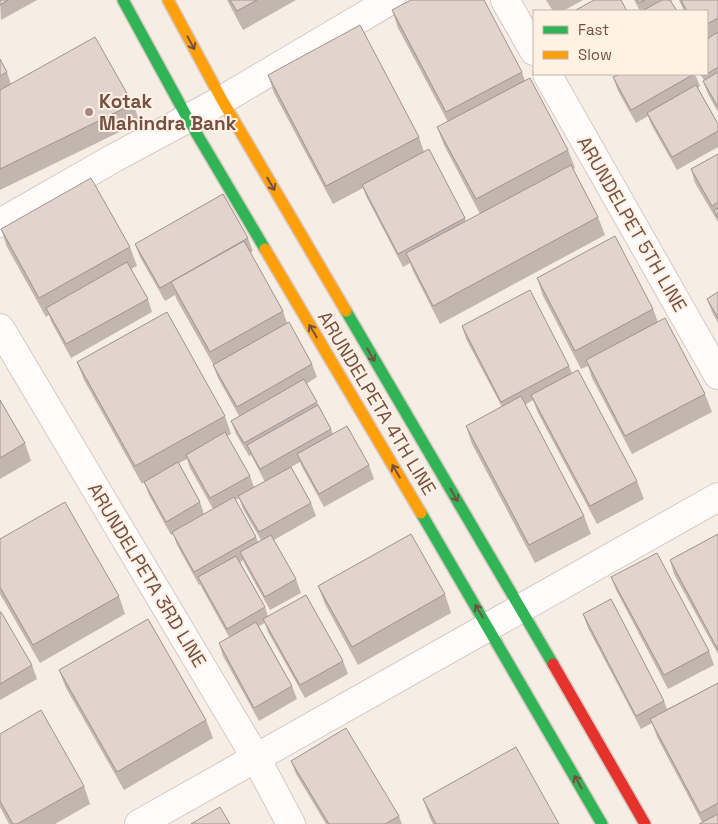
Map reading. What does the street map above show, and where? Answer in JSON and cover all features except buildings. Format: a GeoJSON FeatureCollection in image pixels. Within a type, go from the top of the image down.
{"type":"FeatureCollection","features":[{"type":"Feature","properties":{"kind":"street","name":"ARUNDELPETA 4TH LINE"},"geometry":{"type":"LineString","coordinates":[[123,0],[188,119],[602,824]]}},
{"type":"Feature","properties":{"kind":"street","name":"ARUNDELPETA 4TH LINE"},"geometry":{"type":"LineString","coordinates":[[168,0],[222,100],[521,608],[645,824]]}},
{"type":"Feature","properties":{"kind":"street"},"geometry":{"type":"LineString","coordinates":[[0,223],[222,100],[391,0]]}},
{"type":"Feature","properties":{"kind":"street"},"geometry":{"type":"LineString","coordinates":[[505,0],[533,49]]}},
{"type":"Feature","properties":{"kind":"street","name":"ARUNDELPET 5TH LINE"},"geometry":{"type":"LineString","coordinates":[[548,75],[718,375]]}},
{"type":"Feature","properties":{"kind":"street","name":"ARUNDELPETA 3RD LINE"},"geometry":{"type":"LineString","coordinates":[[0,328],[256,758],[291,824]]}},
{"type":"Feature","properties":{"kind":"street"},"geometry":{"type":"LineString","coordinates":[[139,824],[718,497]]}},
{"type":"Feature","properties":{"kind":"traffic: fast"},"geometry":{"type":"LineString","coordinates":[[123,0],[188,119],[265,249]]}},
{"type":"Feature","properties":{"kind":"traffic: fast"},"geometry":{"type":"LineString","coordinates":[[346,311],[553,664]]}},
{"type":"Feature","properties":{"kind":"traffic: fast"},"geometry":{"type":"LineString","coordinates":[[421,513],[602,824]]}},
{"type":"Feature","properties":{"kind":"traffic: slow"},"geometry":{"type":"LineString","coordinates":[[168,0],[222,100],[346,311]]}},
{"type":"Feature","properties":{"kind":"traffic: slow"},"geometry":{"type":"LineString","coordinates":[[265,249],[421,513]]}},
{"type":"Feature","properties":{"kind":"traffic: jam"},"geometry":{"type":"LineString","coordinates":[[553,664],[645,824]]}},
{"type":"Feature","properties":{"kind":"place","name":"Kotak Mahindra Bank"},"geometry":{"type":"Point","coordinates":[89,112]}}]}
